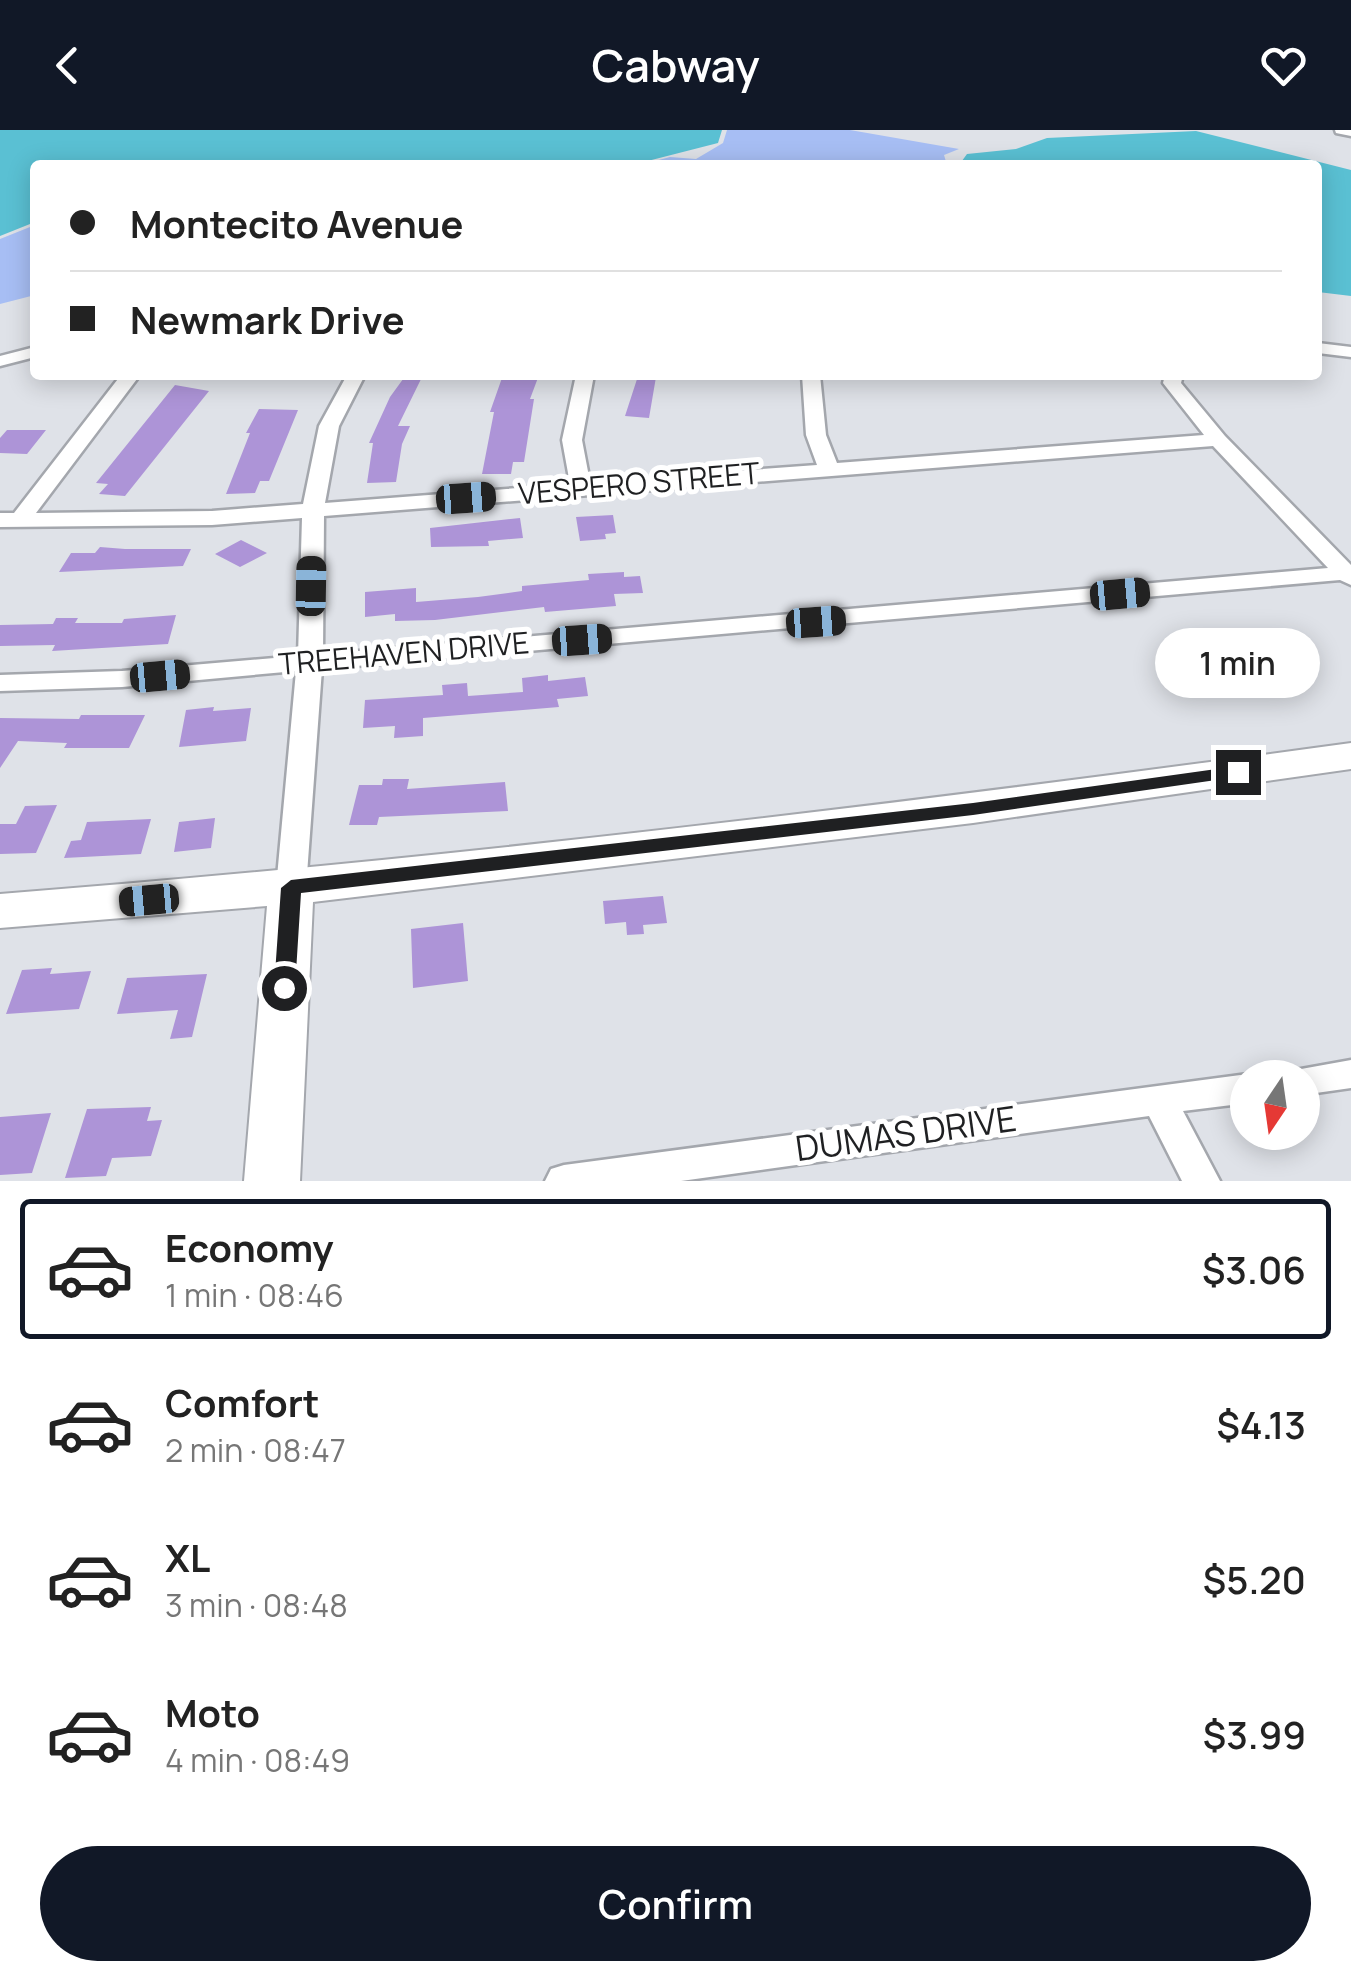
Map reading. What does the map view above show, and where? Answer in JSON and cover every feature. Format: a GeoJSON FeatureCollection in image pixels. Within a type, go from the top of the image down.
{"type":"FeatureCollection","features":[{"type":"Feature","properties":{"kind":"street"},"geometry":{"type":"LineString","coordinates":[[1341,130],[1351,132]]}},
{"type":"Feature","properties":{"kind":"street"},"geometry":{"type":"LineString","coordinates":[[1322,348],[1351,352]]}},
{"type":"Feature","properties":{"kind":"street"},"geometry":{"type":"LineString","coordinates":[[0,362],[30,353]]}},
{"type":"Feature","properties":{"kind":"street"},"geometry":{"type":"LineString","coordinates":[[10,520],[128,380]]}},
{"type":"Feature","properties":{"kind":"street"},"geometry":{"type":"LineString","coordinates":[[272,1181],[310,662],[313,510],[329,426],[353,380]]}},
{"type":"Feature","properties":{"kind":"street"},"geometry":{"type":"LineString","coordinates":[[581,489],[572,440],[584,380]]}},
{"type":"Feature","properties":{"kind":"street"},"geometry":{"type":"LineString","coordinates":[[811,380],[816,435],[828,468]]}},
{"type":"Feature","properties":{"kind":"street"},"geometry":{"type":"LineString","coordinates":[[1173,380],[1218,440],[1348,576]]}},
{"type":"Feature","properties":{"kind":"street","name":"VESPERO STREET"},"geometry":{"type":"LineString","coordinates":[[10,520],[134,522],[1218,440]]}},
{"type":"Feature","properties":{"kind":"street","name":"TREEHAVEN DRIVE"},"geometry":{"type":"LineString","coordinates":[[0,683],[122,679],[1348,576]]}},
{"type":"Feature","properties":{"kind":"street"},"geometry":{"type":"LineString","coordinates":[[0,911],[291,888],[973,809],[1351,756]]}},
{"type":"Feature","properties":{"kind":"street"},"geometry":{"type":"LineString","coordinates":[[1320,1078],[1351,1074]]}},
{"type":"Feature","properties":{"kind":"street","name":"DUMAS DRIVE"},"geometry":{"type":"LineString","coordinates":[[564,1181],[743,1169],[1230,1090]]}},
{"type":"Feature","properties":{"kind":"street"},"geometry":{"type":"LineString","coordinates":[[1159,1100],[1201,1181]]}},
{"type":"Feature","properties":{"kind":"shaded area"},"geometry":{"type":"Polygon","coordinates":[[[0,130],[722,130],[718,143],[652,160],[30,160],[30,224],[0,236],[0,130]]]}},
{"type":"Feature","properties":{"kind":"shaded area"},"geometry":{"type":"Polygon","coordinates":[[[727,130],[850,130],[959,149],[944,155],[946,160],[659,160],[696,159],[723,143],[727,130]]]}},
{"type":"Feature","properties":{"kind":"shaded area"},"geometry":{"type":"Polygon","coordinates":[[[1196,131],[1311,160],[963,160],[967,154],[1016,149],[1047,138],[1196,131]]]}},
{"type":"Feature","properties":{"kind":"shaded area"},"geometry":{"type":"Polygon","coordinates":[[[1322,163],[1351,170],[1351,296],[1322,292],[1322,163]]]}},
{"type":"Feature","properties":{"kind":"shaded area"},"geometry":{"type":"Polygon","coordinates":[[[30,227],[30,296],[0,304],[0,239],[30,227]]]}},
{"type":"Feature","properties":{"kind":"building"},"geometry":{"type":"Polygon","coordinates":[[[402,380],[421,380],[398,426],[410,426],[402,444],[396,482],[367,483],[373,443],[369,443],[402,380]]]}},
{"type":"Feature","properties":{"kind":"building"},"geometry":{"type":"Polygon","coordinates":[[[501,380],[537,380],[530,399],[534,399],[524,462],[513,462],[511,474],[482,474],[494,412],[490,412],[501,380]]]}},
{"type":"Feature","properties":{"kind":"building"},"geometry":{"type":"Polygon","coordinates":[[[637,380],[655,380],[649,418],[625,416],[637,380]]]}},
{"type":"Feature","properties":{"kind":"building"},"geometry":{"type":"Polygon","coordinates":[[[175,385],[209,391],[125,496],[99,494],[108,484],[96,483],[175,385]]]}},
{"type":"Feature","properties":{"kind":"building"},"geometry":{"type":"Polygon","coordinates":[[[259,409],[298,410],[269,481],[260,481],[255,493],[226,494],[250,433],[246,433],[259,409]]]}},
{"type":"Feature","properties":{"kind":"building"},"geometry":{"type":"Polygon","coordinates":[[[7,430],[46,430],[27,454],[0,453],[0,438],[7,430]]]}},
{"type":"Feature","properties":{"kind":"building"},"geometry":{"type":"Polygon","coordinates":[[[613,515],[616,533],[605,534],[606,539],[580,541],[576,517],[613,515]]]}},
{"type":"Feature","properties":{"kind":"building"},"geometry":{"type":"Polygon","coordinates":[[[520,518],[523,538],[488,541],[489,546],[431,547],[430,528],[520,518]]]}},
{"type":"Feature","properties":{"kind":"building"},"geometry":{"type":"Polygon","coordinates":[[[241,540],[267,553],[240,567],[215,554],[241,540]]]}},
{"type":"Feature","properties":{"kind":"building"},"geometry":{"type":"Polygon","coordinates":[[[100,547],[191,549],[183,566],[59,572],[71,553],[95,553],[100,547]]]}},
{"type":"Feature","properties":{"kind":"building"},"geometry":{"type":"Polygon","coordinates":[[[624,572],[624,577],[640,576],[643,593],[614,594],[616,606],[545,612],[544,607],[435,620],[395,621],[395,614],[365,617],[365,592],[416,588],[416,602],[522,591],[522,586],[589,580],[588,574],[624,572]]]}},
{"type":"Feature","properties":{"kind":"building"},"geometry":{"type":"Polygon","coordinates":[[[176,615],[168,644],[52,651],[55,645],[0,646],[0,625],[53,624],[56,618],[78,618],[75,623],[122,623],[124,619],[176,615]]]}},
{"type":"Feature","properties":{"kind":"building"},"geometry":{"type":"Polygon","coordinates":[[[548,675],[548,681],[585,677],[588,696],[557,699],[559,707],[423,718],[423,736],[394,738],[395,726],[363,728],[365,700],[443,695],[442,685],[467,683],[468,696],[523,692],[522,678],[548,675]]]}},
{"type":"Feature","properties":{"kind":"building"},"geometry":{"type":"Polygon","coordinates":[[[214,707],[213,711],[251,708],[246,741],[179,747],[186,710],[214,707]]]}},
{"type":"Feature","properties":{"kind":"building"},"geometry":{"type":"Polygon","coordinates":[[[81,715],[145,715],[129,748],[64,748],[67,743],[18,741],[0,768],[0,718],[79,719],[81,715]]]}},
{"type":"Feature","properties":{"kind":"building"},"geometry":{"type":"Polygon","coordinates":[[[383,779],[409,779],[407,789],[505,782],[508,811],[379,817],[377,825],[349,825],[359,785],[382,785],[383,779]]]}},
{"type":"Feature","properties":{"kind":"building"},"geometry":{"type":"Polygon","coordinates":[[[57,805],[36,853],[0,854],[0,824],[16,824],[25,806],[57,805]]]}},
{"type":"Feature","properties":{"kind":"building"},"geometry":{"type":"Polygon","coordinates":[[[215,818],[211,848],[174,852],[179,822],[215,818]]]}},
{"type":"Feature","properties":{"kind":"building"},"geometry":{"type":"Polygon","coordinates":[[[151,819],[141,854],[64,858],[71,841],[81,840],[87,822],[151,819]]]}},
{"type":"Feature","properties":{"kind":"building"},"geometry":{"type":"Polygon","coordinates":[[[663,896],[667,923],[643,925],[644,934],[627,935],[626,922],[605,924],[603,901],[663,896]]]}},
{"type":"Feature","properties":{"kind":"building"},"geometry":{"type":"Polygon","coordinates":[[[463,923],[468,981],[413,988],[411,929],[463,923]]]}},
{"type":"Feature","properties":{"kind":"building"},"geometry":{"type":"Polygon","coordinates":[[[52,968],[50,974],[91,971],[79,1009],[6,1014],[22,970],[52,968]]]}},
{"type":"Feature","properties":{"kind":"building"},"geometry":{"type":"Polygon","coordinates":[[[207,974],[192,1037],[170,1039],[178,1010],[117,1014],[127,978],[207,974]]]}},
{"type":"Feature","properties":{"kind":"building"},"geometry":{"type":"Polygon","coordinates":[[[151,1107],[147,1121],[162,1120],[151,1156],[112,1158],[106,1176],[65,1178],[87,1109],[151,1107]]]}},
{"type":"Feature","properties":{"kind":"building"},"geometry":{"type":"Polygon","coordinates":[[[51,1113],[32,1173],[0,1175],[0,1117],[51,1113]]]}},
{"type":"Feature","properties":{"kind":"route"},"geometry":{"type":"LineString","coordinates":[[284,988],[291,888],[973,809],[1238,772]]}}]}
